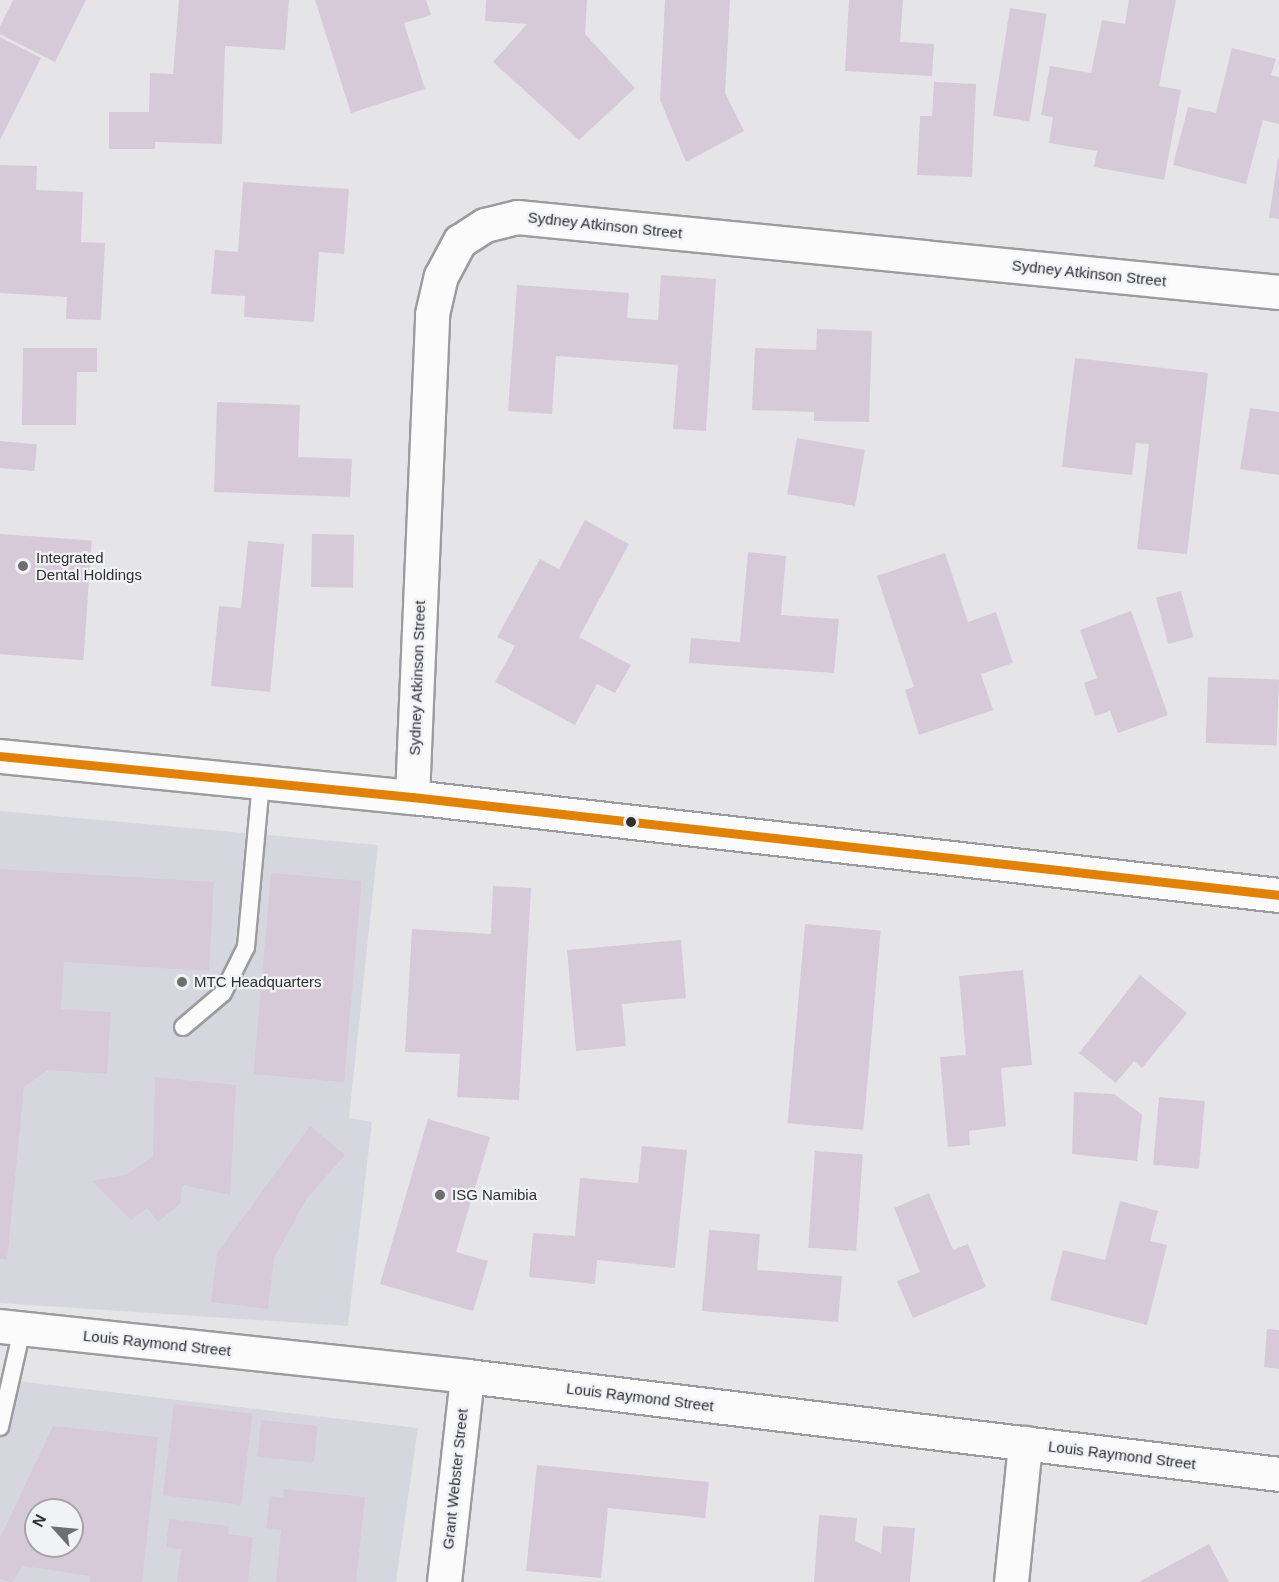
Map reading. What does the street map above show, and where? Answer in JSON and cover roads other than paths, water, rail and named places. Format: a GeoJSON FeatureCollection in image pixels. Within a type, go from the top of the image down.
{"type":"FeatureCollection","features":[{"type":"Feature","properties":{"kind":"street","name":"Sydney Atkinson Street"},"geometry":{"type":"LineString","coordinates":[[412,797],[432,314],[441,276],[460,241],[485,225],[517,217],[1279,292]]}},
{"type":"Feature","properties":{"kind":"street"},"geometry":{"type":"LineString","coordinates":[[0,756],[412,797],[1279,895]]}},
{"type":"Feature","properties":{"kind":"street","name":"Louis Raymond Street"},"geometry":{"type":"LineString","coordinates":[[11,1328],[467,1376],[1279,1474]]}},
{"type":"Feature","properties":{"kind":"street","name":"Grant Webster Street"},"geometry":{"type":"LineString","coordinates":[[444,1582],[467,1376]]}},
{"type":"Feature","properties":{"kind":"street"},"geometry":{"type":"LineString","coordinates":[[1011,1582],[1025,1443]]}},
{"type":"Feature","properties":{"kind":"lane"},"geometry":{"type":"LineString","coordinates":[[183,1028],[223,993],[246,947],[261,782]]}},
{"type":"Feature","properties":{"kind":"lane"},"geometry":{"type":"LineString","coordinates":[[0,1426],[11,1328]]}},
{"type":"Feature","properties":{"kind":"place","name":"Integrated Dental Holdings"},"geometry":{"type":"Point","coordinates":[23,566]}},
{"type":"Feature","properties":{"kind":"place","name":"MTC Headquarters"},"geometry":{"type":"Point","coordinates":[182,982]}},
{"type":"Feature","properties":{"kind":"place","name":"ISG Namibia"},"geometry":{"type":"Point","coordinates":[440,1195]}}]}
